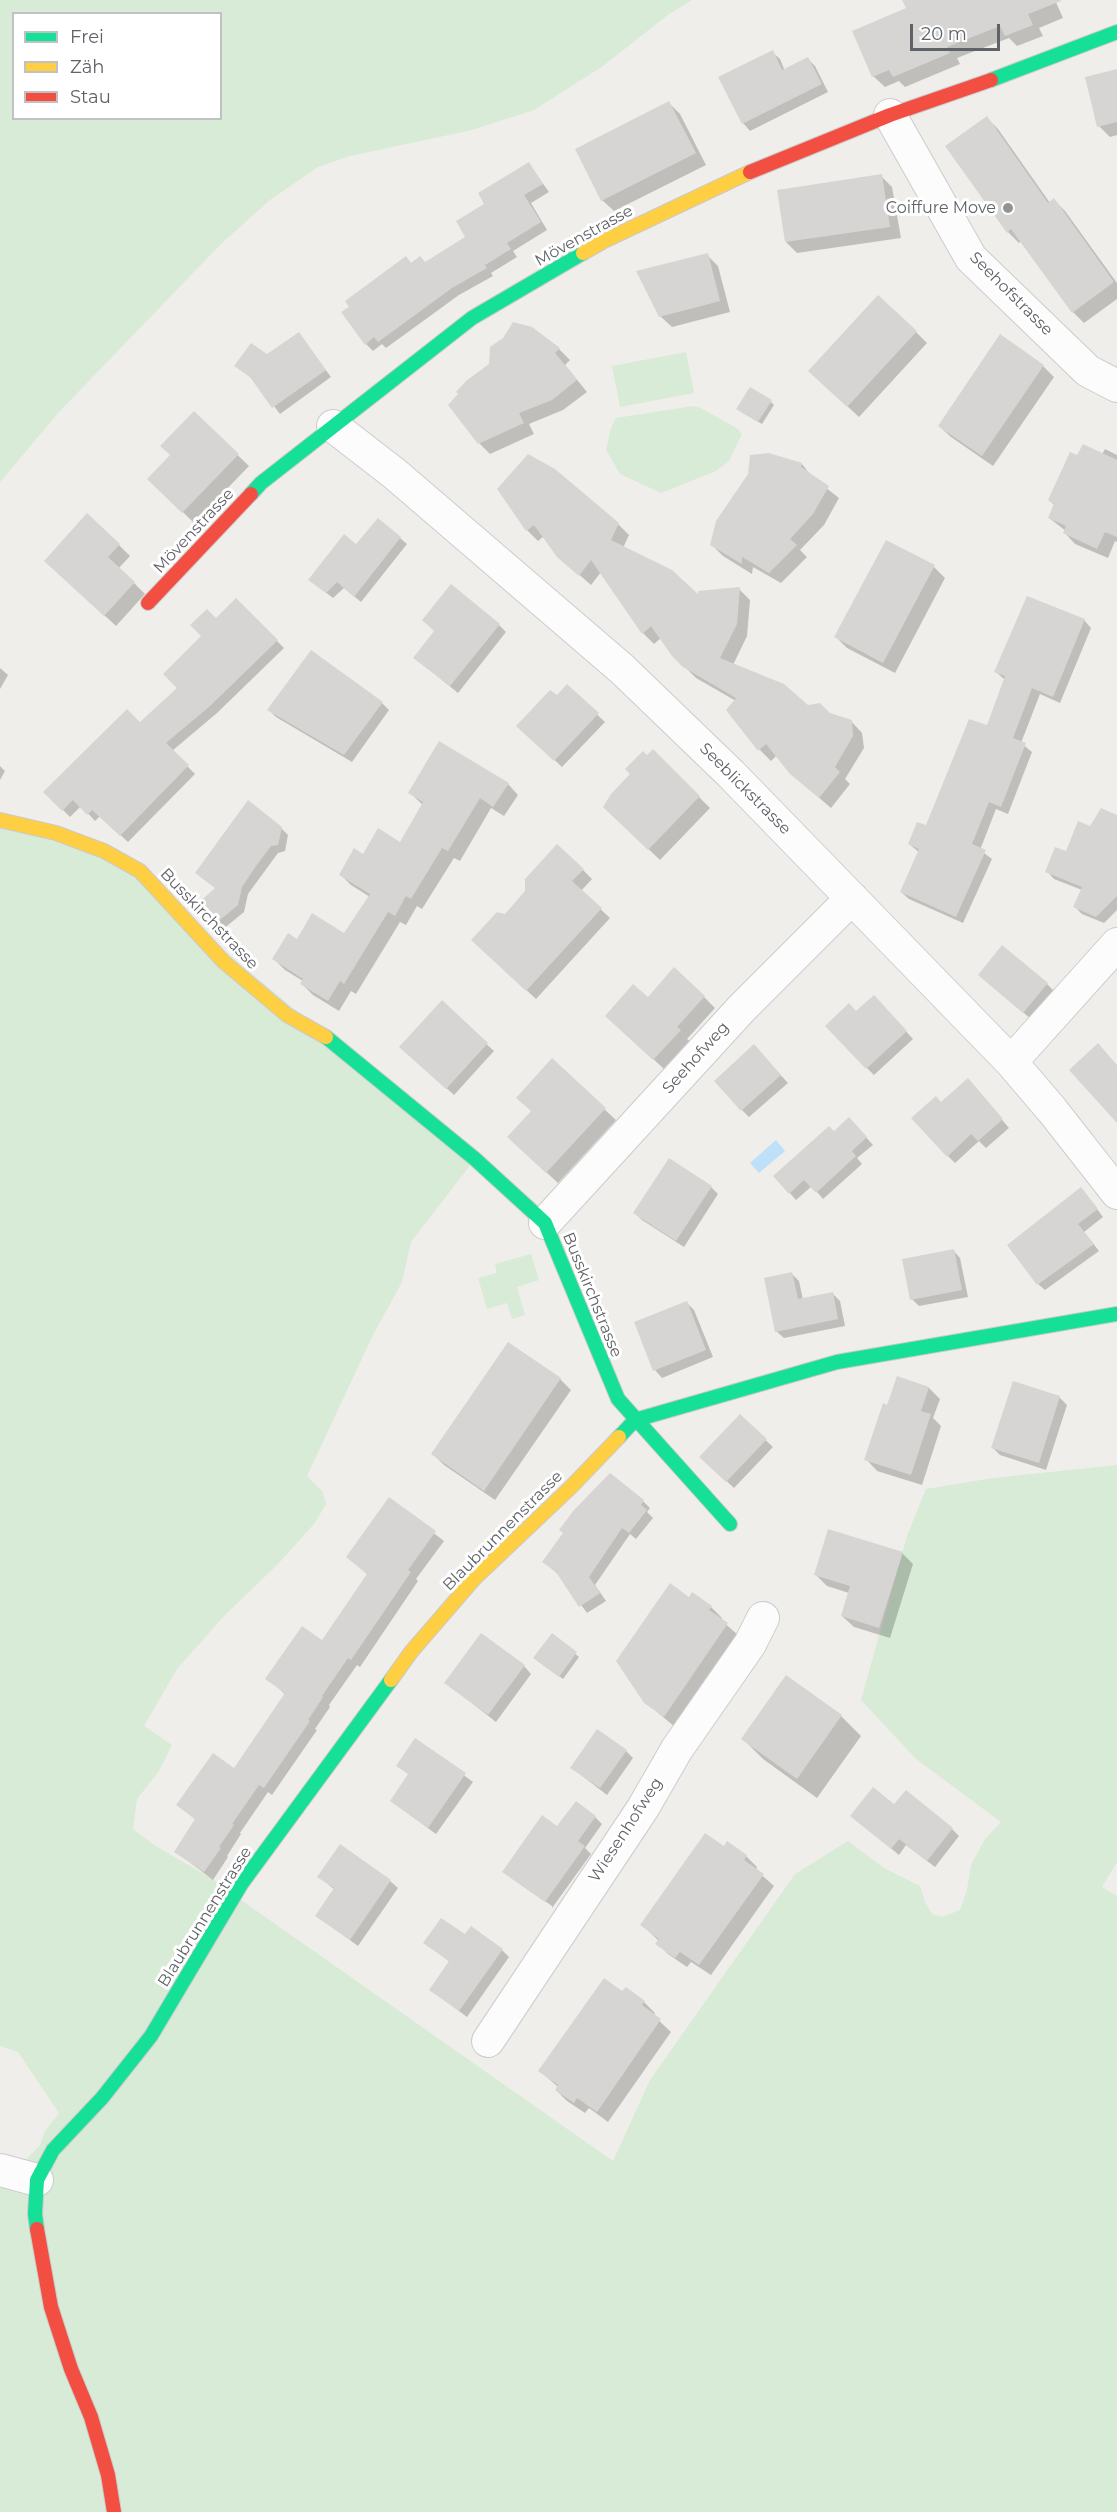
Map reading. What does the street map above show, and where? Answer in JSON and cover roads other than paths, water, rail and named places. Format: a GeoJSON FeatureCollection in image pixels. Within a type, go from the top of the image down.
{"type":"FeatureCollection","features":[{"type":"Feature","properties":{"kind":"street","name":"Mövenstrasse"},"geometry":{"type":"LineString","coordinates":[[148,603],[261,483],[472,318],[604,241],[740,176],[890,115],[1034,65],[1117,32]]}},
{"type":"Feature","properties":{"kind":"street","name":"Seehofstrasse"},"geometry":{"type":"LineString","coordinates":[[890,115],[971,258],[1089,370],[1117,386]]}},
{"type":"Feature","properties":{"kind":"street","name":"Seeblickstrasse"},"geometry":{"type":"LineString","coordinates":[[333,426],[395,474],[622,669],[731,774],[1011,1062],[1117,1193]]}},
{"type":"Feature","properties":{"kind":"street","name":"Busskirchstrasse"},"geometry":{"type":"LineString","coordinates":[[0,820],[56,833],[104,851],[140,871],[224,962],[286,1015],[336,1045],[475,1159],[545,1223],[608,1379],[618,1399],[635,1420]]}},
{"type":"Feature","properties":{"kind":"street","name":"Seehofweg"},"geometry":{"type":"LineString","coordinates":[[545,1223],[742,1008],[852,898]]}},
{"type":"Feature","properties":{"kind":"street"},"geometry":{"type":"LineString","coordinates":[[1011,1062],[1117,944]]}},
{"type":"Feature","properties":{"kind":"street"},"geometry":{"type":"LineString","coordinates":[[730,1524],[724,1514],[635,1420],[837,1362],[1117,1314]]}},
{"type":"Feature","properties":{"kind":"street","name":"Blaubrunnenstrasse"},"geometry":{"type":"LineString","coordinates":[[114,2512],[108,2475],[91,2417],[71,2369],[51,2307],[40,2260],[35,2214],[37,2180],[53,2150],[102,2098],[151,2036],[242,1882],[411,1652],[474,1579],[571,1486],[635,1420]]}},
{"type":"Feature","properties":{"kind":"street","name":"Wiesenhofweg"},"geometry":{"type":"LineString","coordinates":[[488,2041],[643,1808],[677,1749],[750,1644],[763,1618]]}},
{"type":"Feature","properties":{"kind":"street"},"geometry":{"type":"LineString","coordinates":[[0,2170],[37,2180]]}},
{"type":"Feature","properties":{"kind":"water"},"geometry":{"type":"Polygon","coordinates":[[[776,1140],[785,1151],[759,1173],[750,1163],[776,1140]]]}},
{"type":"Feature","properties":{"kind":"place","name":"Coiffure Move"},"geometry":{"type":"Point","coordinates":[1008,208]}}]}
